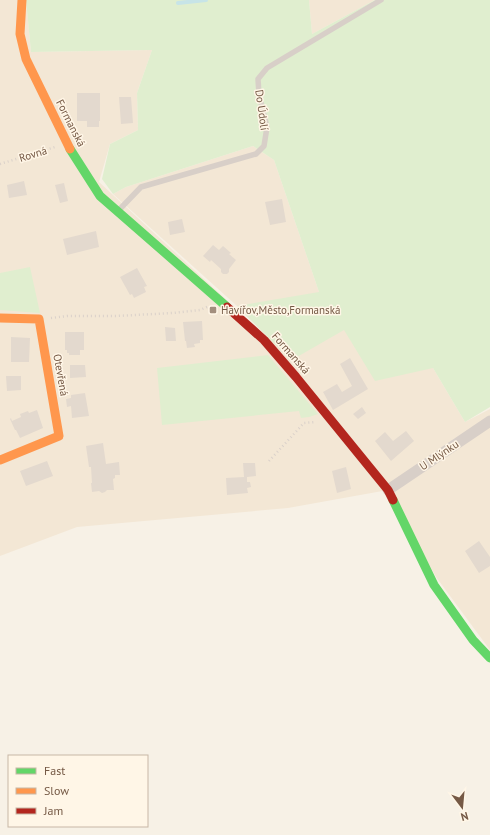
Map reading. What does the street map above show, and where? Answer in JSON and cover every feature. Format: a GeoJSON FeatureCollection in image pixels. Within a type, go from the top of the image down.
{"type":"FeatureCollection","features":[{"type":"Feature","properties":{"kind":"street","name":"Formanská"},"geometry":{"type":"LineString","coordinates":[[22,0],[20,34],[26,59],[66,144],[100,196],[264,340],[388,490],[434,584],[473,640],[490,658]]}},
{"type":"Feature","properties":{"kind":"street"},"geometry":{"type":"LineString","coordinates":[[0,318],[39,319]]}},
{"type":"Feature","properties":{"kind":"street","name":"Otevřená"},"geometry":{"type":"LineString","coordinates":[[0,460],[59,436],[39,319]]}},
{"type":"Feature","properties":{"kind":"street","name":"U Mlýnku"},"geometry":{"type":"LineString","coordinates":[[388,490],[490,421]]}},
{"type":"Feature","properties":{"kind":"lane","name":"Do Údolí"},"geometry":{"type":"LineString","coordinates":[[118,212],[141,187],[256,154],[264,146],[267,127],[259,95],[258,80],[267,68],[381,0]]}},
{"type":"Feature","properties":{"kind":"path","name":"Rovná"},"geometry":{"type":"LineString","coordinates":[[0,164],[66,144]]}},
{"type":"Feature","properties":{"kind":"path"},"geometry":{"type":"LineString","coordinates":[[39,319],[67,316],[116,316],[173,313],[200,310],[221,302]]}},
{"type":"Feature","properties":{"kind":"path"},"geometry":{"type":"LineString","coordinates":[[269,461],[304,423],[331,420]]}},
{"type":"Feature","properties":{"kind":"shaded area"},"geometry":{"type":"Polygon","coordinates":[[[0,0],[26,0],[31,52],[152,50],[137,93],[138,130],[110,144],[99,182],[272,342],[237,306],[113,194],[126,187],[253,146],[274,160],[319,292],[433,368],[465,422],[490,409],[490,650],[436,577],[388,490],[288,508],[77,527],[0,556],[0,0]]]}},
{"type":"Feature","properties":{"kind":"shaded area"},"geometry":{"type":"Polygon","coordinates":[[[309,0],[375,0],[312,34],[309,0]]]}},
{"type":"Feature","properties":{"kind":"green space"},"geometry":{"type":"Polygon","coordinates":[[[26,0],[309,0],[312,34],[375,0],[490,0],[490,407],[465,422],[433,368],[375,381],[344,330],[290,361],[283,352],[237,306],[319,292],[274,160],[253,146],[126,187],[113,194],[102,179],[110,144],[138,130],[137,93],[152,50],[31,52],[26,0]]]}},
{"type":"Feature","properties":{"kind":"green space"},"geometry":{"type":"Polygon","coordinates":[[[30,267],[40,313],[0,310],[0,273],[30,267]]]}},
{"type":"Feature","properties":{"kind":"green space"},"geometry":{"type":"Polygon","coordinates":[[[268,355],[318,414],[301,418],[299,411],[162,425],[157,368],[268,355]]]}},
{"type":"Feature","properties":{"kind":"building"},"geometry":{"type":"Polygon","coordinates":[[[77,93],[100,93],[99,127],[87,127],[87,121],[77,121],[77,93]]]}},
{"type":"Feature","properties":{"kind":"building"},"geometry":{"type":"Polygon","coordinates":[[[119,97],[131,97],[133,123],[121,124],[119,97]]]}},
{"type":"Feature","properties":{"kind":"building"},"geometry":{"type":"Polygon","coordinates":[[[24,181],[27,195],[9,198],[7,185],[24,181]]]}},
{"type":"Feature","properties":{"kind":"building"},"geometry":{"type":"Polygon","coordinates":[[[64,183],[68,201],[60,203],[55,185],[64,183]]]}},
{"type":"Feature","properties":{"kind":"building"},"geometry":{"type":"Polygon","coordinates":[[[282,199],[286,222],[270,225],[265,202],[282,199]]]}},
{"type":"Feature","properties":{"kind":"building"},"geometry":{"type":"Polygon","coordinates":[[[182,219],[185,232],[170,235],[168,222],[182,219]]]}},
{"type":"Feature","properties":{"kind":"building"},"geometry":{"type":"Polygon","coordinates":[[[96,231],[99,247],[67,255],[63,239],[96,231]]]}},
{"type":"Feature","properties":{"kind":"building"},"geometry":{"type":"Polygon","coordinates":[[[213,245],[219,250],[223,246],[236,260],[227,274],[223,274],[221,269],[211,260],[210,262],[203,256],[213,245]]]}},
{"type":"Feature","properties":{"kind":"building"},"geometry":{"type":"Polygon","coordinates":[[[137,268],[147,286],[144,287],[146,292],[134,298],[132,294],[130,295],[120,277],[137,268]]]}},
{"type":"Feature","properties":{"kind":"building"},"geometry":{"type":"Polygon","coordinates":[[[202,321],[203,340],[200,340],[200,343],[194,344],[195,347],[187,348],[183,322],[202,321]]]}},
{"type":"Feature","properties":{"kind":"building"},"geometry":{"type":"Polygon","coordinates":[[[165,327],[175,328],[176,341],[166,341],[165,327]]]}},
{"type":"Feature","properties":{"kind":"building"},"geometry":{"type":"Polygon","coordinates":[[[65,332],[84,332],[84,350],[80,350],[80,355],[69,355],[67,350],[65,350],[65,332]]]}},
{"type":"Feature","properties":{"kind":"building"},"geometry":{"type":"Polygon","coordinates":[[[11,337],[30,338],[29,362],[11,362],[11,337]]]}},
{"type":"Feature","properties":{"kind":"building"},"geometry":{"type":"Polygon","coordinates":[[[350,358],[368,389],[333,410],[323,392],[337,384],[342,392],[352,386],[340,364],[350,358]]]}},
{"type":"Feature","properties":{"kind":"building"},"geometry":{"type":"Polygon","coordinates":[[[70,365],[85,365],[86,377],[70,378],[70,365]]]}},
{"type":"Feature","properties":{"kind":"building"},"geometry":{"type":"Polygon","coordinates":[[[6,376],[21,376],[21,390],[7,391],[6,376]]]}},
{"type":"Feature","properties":{"kind":"building"},"geometry":{"type":"Polygon","coordinates":[[[85,393],[89,416],[72,418],[71,406],[67,407],[66,399],[71,398],[71,395],[85,393]]]}},
{"type":"Feature","properties":{"kind":"building"},"geometry":{"type":"Polygon","coordinates":[[[362,407],[366,413],[358,419],[353,414],[362,407]]]}},
{"type":"Feature","properties":{"kind":"building"},"geometry":{"type":"Polygon","coordinates":[[[37,410],[43,428],[20,438],[10,419],[11,418],[12,421],[21,417],[20,414],[37,410]]]}},
{"type":"Feature","properties":{"kind":"building"},"geometry":{"type":"Polygon","coordinates":[[[406,431],[414,441],[391,461],[375,441],[385,432],[393,441],[406,431]]]}},
{"type":"Feature","properties":{"kind":"building"},"geometry":{"type":"Polygon","coordinates":[[[103,443],[106,464],[119,462],[120,475],[115,475],[115,478],[113,479],[114,490],[107,490],[102,493],[99,491],[92,492],[91,467],[89,467],[86,446],[103,443]]]}},
{"type":"Feature","properties":{"kind":"building"},"geometry":{"type":"Polygon","coordinates":[[[47,461],[53,476],[26,486],[20,471],[47,461]]]}},
{"type":"Feature","properties":{"kind":"building"},"geometry":{"type":"Polygon","coordinates":[[[243,463],[255,463],[256,476],[247,477],[247,482],[250,482],[251,487],[247,488],[248,493],[227,495],[226,478],[244,477],[243,463]]]}},
{"type":"Feature","properties":{"kind":"building"},"geometry":{"type":"Polygon","coordinates":[[[346,467],[351,489],[337,493],[332,471],[346,467]]]}},
{"type":"Feature","properties":{"kind":"building"},"geometry":{"type":"Polygon","coordinates":[[[479,541],[490,557],[490,566],[479,573],[465,551],[479,541]]]}},
{"type":"Feature","properties":{"kind":"waterway"},"geometry":{"type":"LineString","coordinates":[[178,3],[206,0]]}},
{"type":"Feature","properties":{"kind":"traffic: fast"},"geometry":{"type":"LineString","coordinates":[[70,149],[100,196],[227,307]]}},
{"type":"Feature","properties":{"kind":"traffic: fast"},"geometry":{"type":"LineString","coordinates":[[393,500],[434,585],[473,640],[490,658]]}},
{"type":"Feature","properties":{"kind":"traffic: slow"},"geometry":{"type":"LineString","coordinates":[[22,0],[20,34],[26,59],[70,149]]}},
{"type":"Feature","properties":{"kind":"traffic: slow"},"geometry":{"type":"LineString","coordinates":[[0,318],[39,319],[59,436],[0,460]]}},
{"type":"Feature","properties":{"kind":"traffic: jam"},"geometry":{"type":"LineString","coordinates":[[227,307],[264,340],[296,377],[388,490],[393,500]]}},
{"type":"Feature","properties":{"kind":"place","name":"Havířov,Město,Formanská"},"geometry":{"type":"Point","coordinates":[213,310]}}]}
